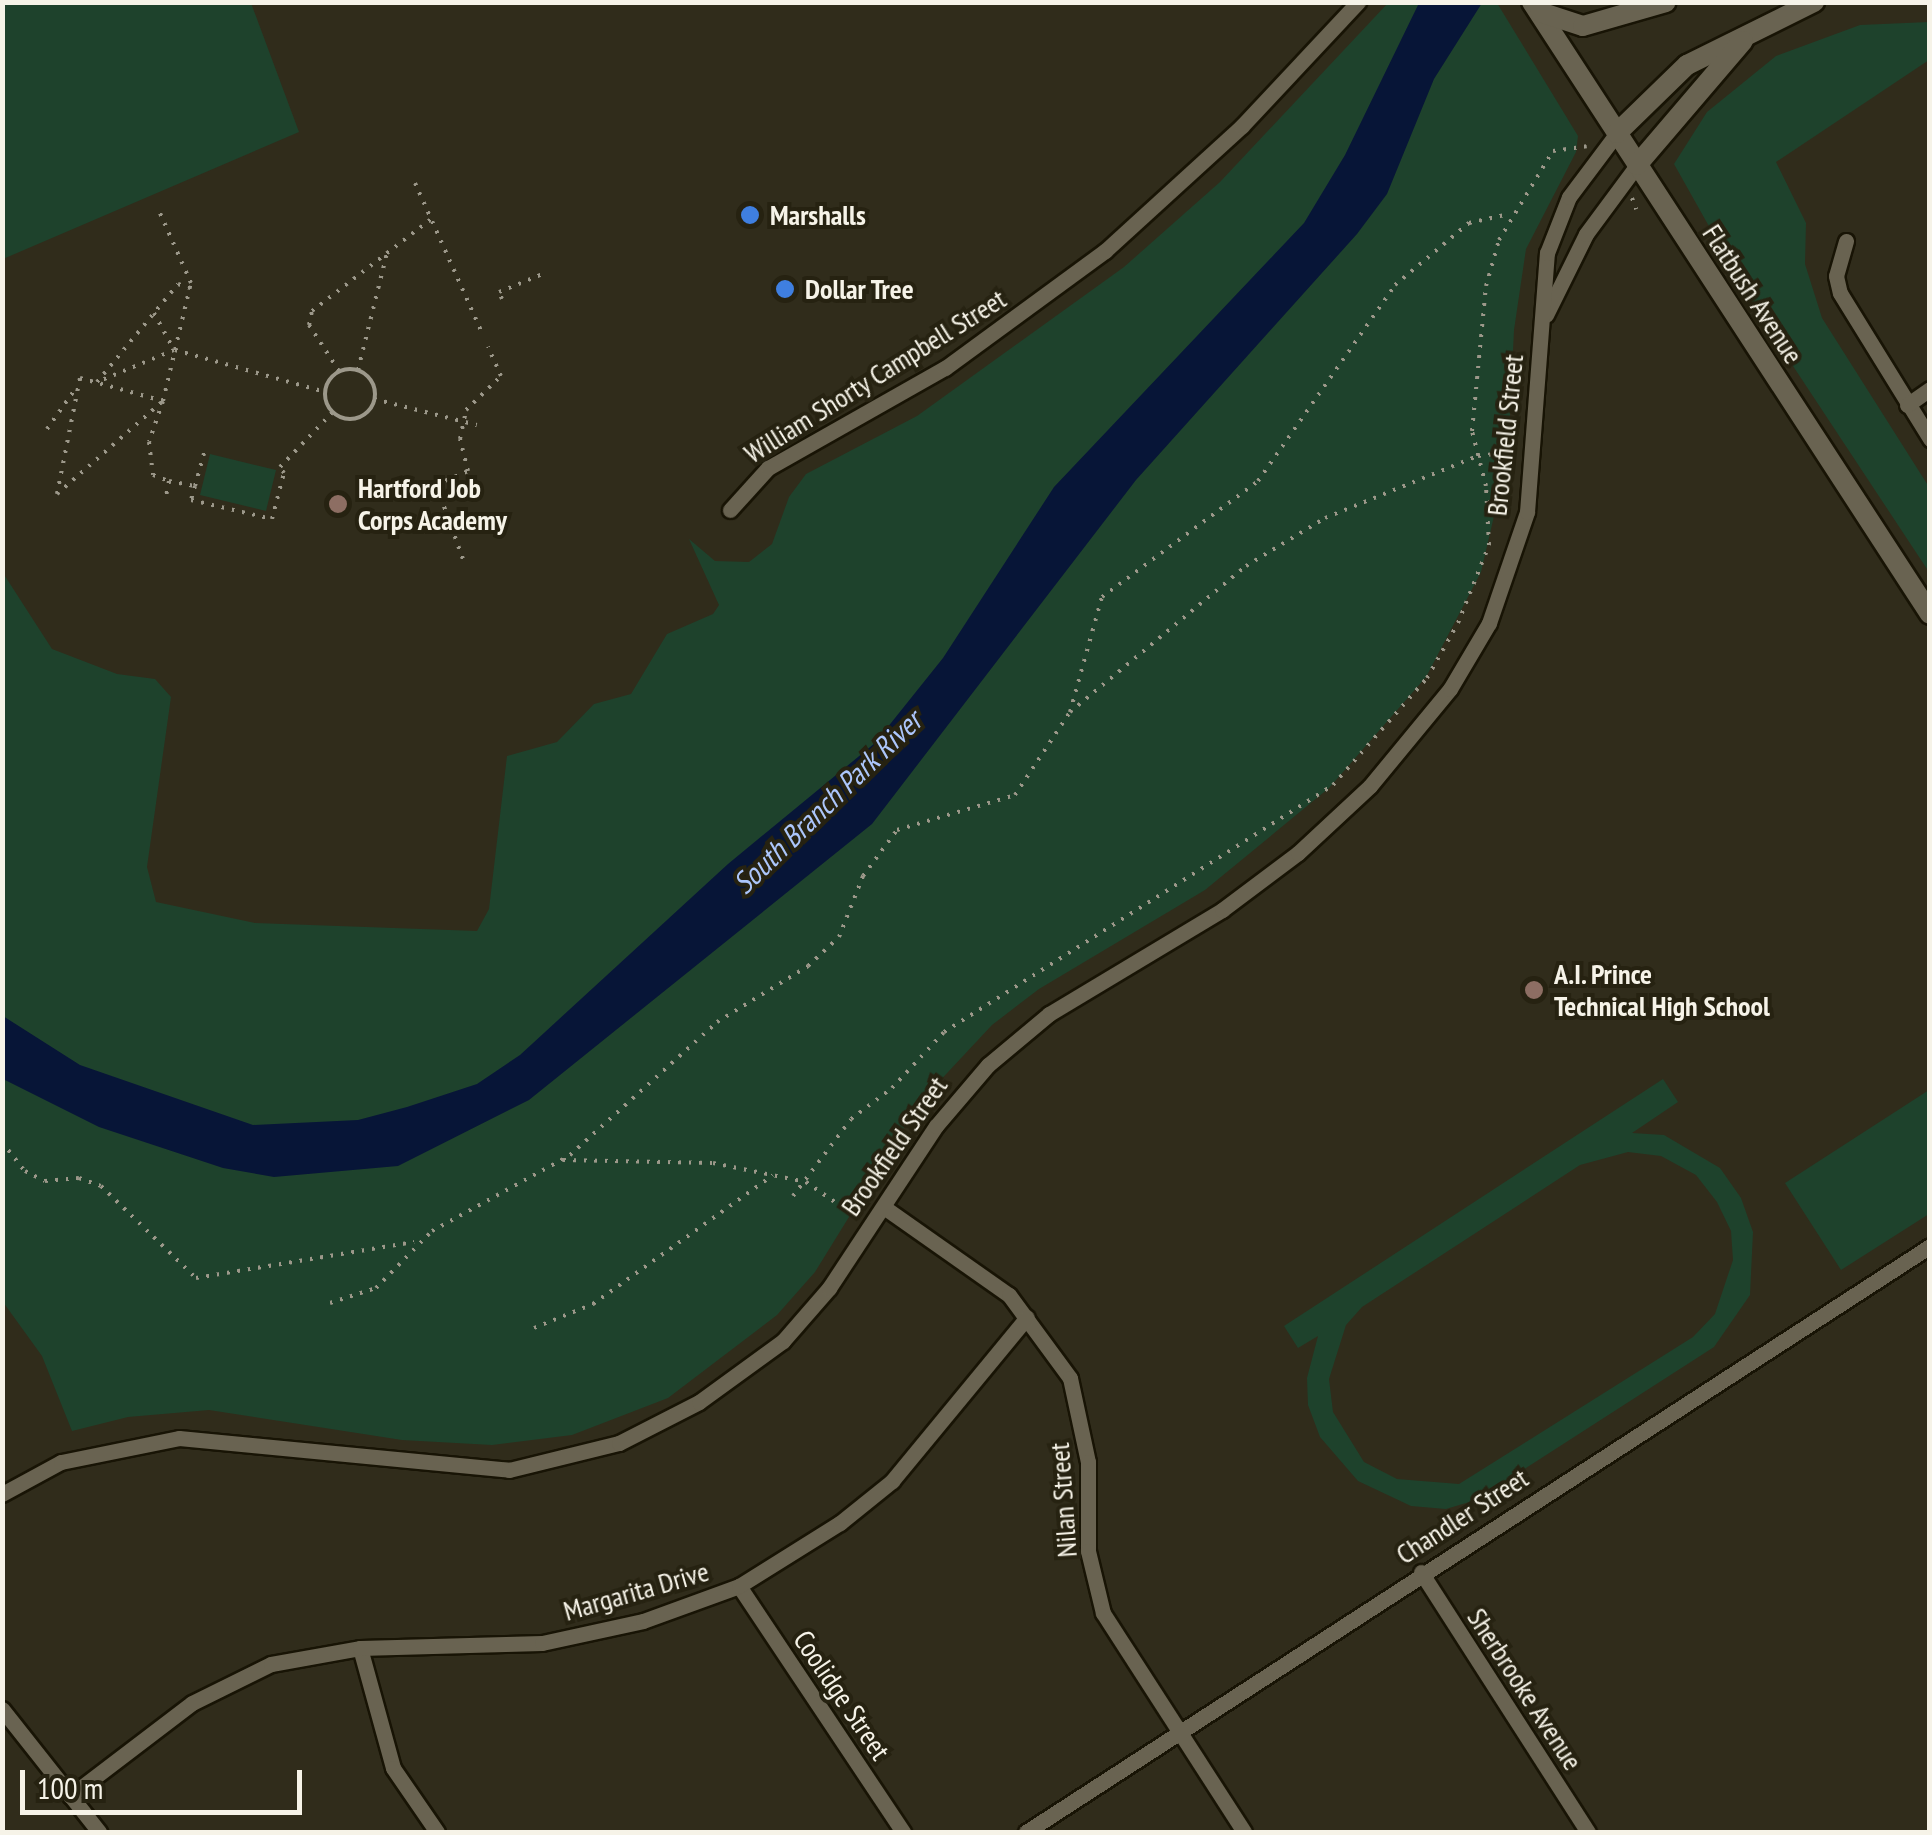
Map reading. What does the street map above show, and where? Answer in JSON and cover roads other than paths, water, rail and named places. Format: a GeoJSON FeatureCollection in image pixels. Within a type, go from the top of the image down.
{"type":"FeatureCollection","features":[{"type":"Feature","properties":{"kind":"street","name":"William Shorty Campbell Street"},"geometry":{"type":"LineString","coordinates":[[730,510],[768,468],[945,368],[1105,251],[1242,126],[1358,2]]}},
{"type":"Feature","properties":{"kind":"street"},"geometry":{"type":"LineString","coordinates":[[1535,6],[1567,26],[1582,26],[1666,2]]}},
{"type":"Feature","properties":{"kind":"street","name":"Brookfield Street"},"geometry":{"type":"LineString","coordinates":[[2,1494],[61,1462],[178,1438],[282,1444],[394,1464],[510,1470],[619,1442],[699,1402],[782,1341],[885,1208],[936,1126],[1017,1040],[1262,882],[1398,756],[1450,689],[1489,624],[1517,551],[1536,448],[1544,276],[1556,223],[1617,133],[1675,75],[1752,31],[1814,2]]}},
{"type":"Feature","properties":{"kind":"street","name":"Flatbush Avenue"},"geometry":{"type":"LineString","coordinates":[[1535,6],[1930,614]]}},
{"type":"Feature","properties":{"kind":"street","name":"Brookfield Street"},"geometry":{"type":"LineString","coordinates":[[1544,318],[1586,234],[1637,164],[1752,31]]}},
{"type":"Feature","properties":{"kind":"street"},"geometry":{"type":"LineString","coordinates":[[1846,241],[1836,276],[1840,293],[1930,439]]}},
{"type":"Feature","properties":{"kind":"street"},"geometry":{"type":"LineString","coordinates":[[1906,404],[1930,389]]}},
{"type":"Feature","properties":{"kind":"street","name":"Nilan Street"},"geometry":{"type":"LineString","coordinates":[[885,1208],[1009,1296],[1056,1352],[1080,1406],[1088,1462],[1088,1551],[1103,1613],[1244,1832]]}},
{"type":"Feature","properties":{"kind":"street","name":"Chandler Street"},"geometry":{"type":"LineString","coordinates":[[1026,1832],[1420,1572],[1930,1246]]}},
{"type":"Feature","properties":{"kind":"street","name":"Margarita Drive"},"geometry":{"type":"LineString","coordinates":[[70,1796],[192,1703],[271,1664],[360,1648],[542,1643],[644,1620],[739,1586],[840,1523],[892,1481],[1027,1317]]}},
{"type":"Feature","properties":{"kind":"street","name":"Sherbrooke Avenue"},"geometry":{"type":"LineString","coordinates":[[1420,1572],[1588,1832]]}},
{"type":"Feature","properties":{"kind":"street","name":"Coolidge Street"},"geometry":{"type":"LineString","coordinates":[[739,1586],[902,1832]]}},
{"type":"Feature","properties":{"kind":"street"},"geometry":{"type":"LineString","coordinates":[[360,1648],[393,1768],[436,1832]]}},
{"type":"Feature","properties":{"kind":"street"},"geometry":{"type":"LineString","coordinates":[[2,1709],[98,1832]]}},
{"type":"Feature","properties":{"kind":"water","name":"South Branch Park River"},"geometry":{"type":"Polygon","coordinates":[[[1419,3],[1482,3],[1434,79],[1387,194],[1357,234],[1136,480],[872,824],[529,1100],[398,1166],[274,1177],[223,1168],[99,1127],[3,1079],[3,1016],[80,1065],[253,1125],[358,1120],[477,1084],[520,1055],[728,864],[875,743],[943,658],[1054,487],[1304,223],[1345,155],[1419,3]]]}},
{"type":"Feature","properties":{"kind":"place","name":"Marshalls"},"geometry":{"type":"Point","coordinates":[750,215]}},
{"type":"Feature","properties":{"kind":"place","name":"Dollar Tree"},"geometry":{"type":"Point","coordinates":[785,289]}},
{"type":"Feature","properties":{"kind":"place","name":"Hartford Job Corps Academy"},"geometry":{"type":"Point","coordinates":[338,504]}},
{"type":"Feature","properties":{"kind":"place","name":"A.I. Prince Technical High School"},"geometry":{"type":"Point","coordinates":[1534,990]}}]}
